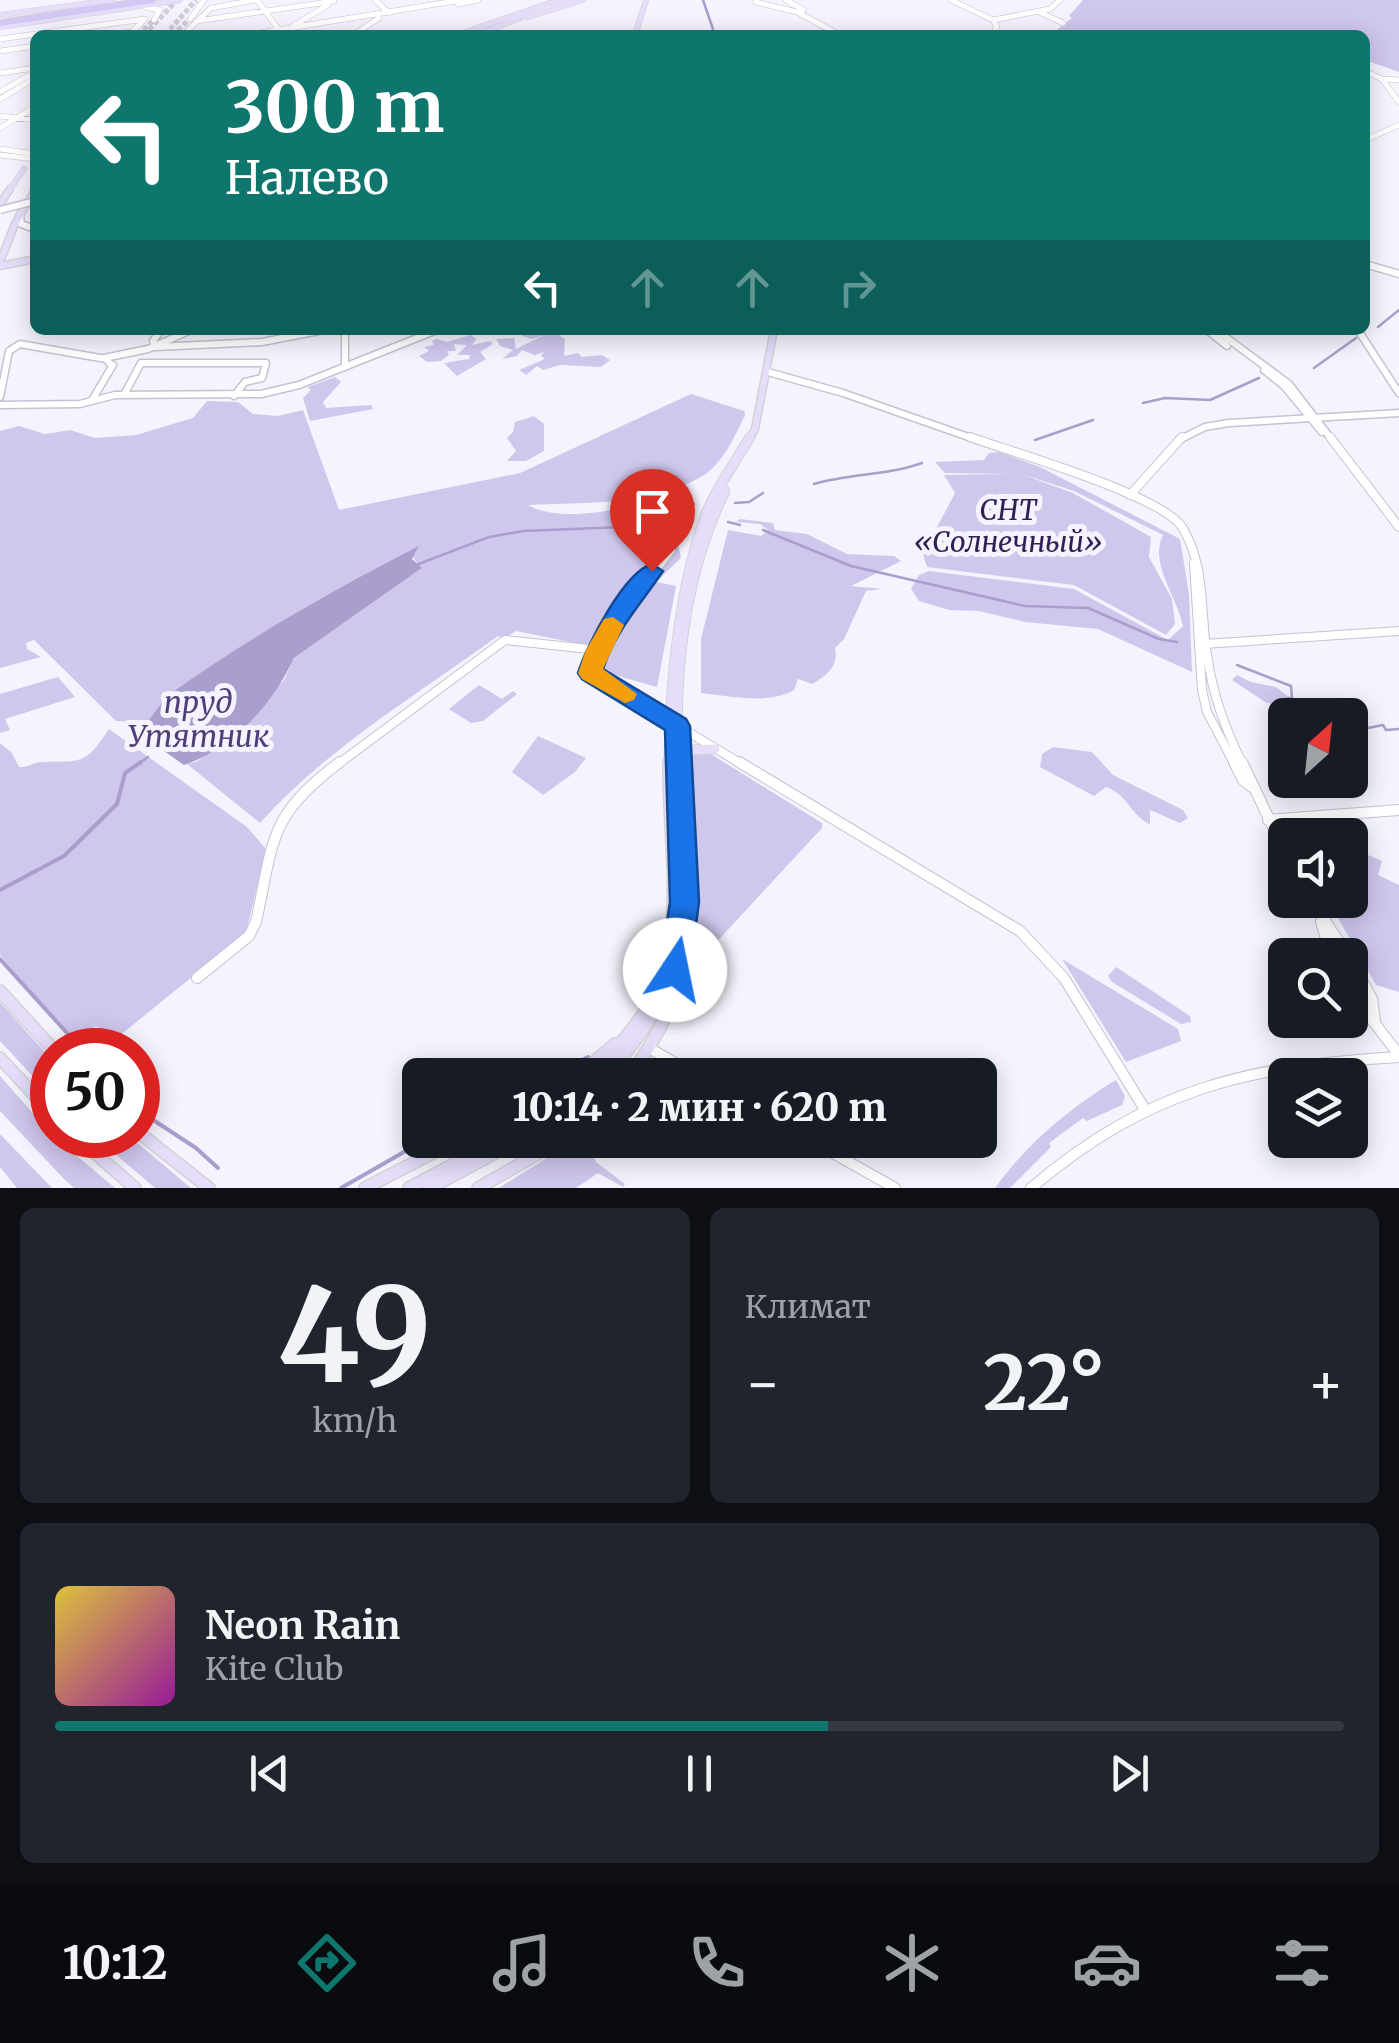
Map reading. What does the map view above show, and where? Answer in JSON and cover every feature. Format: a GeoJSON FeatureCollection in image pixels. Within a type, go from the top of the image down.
{"type":"FeatureCollection","features":[{"type":"Feature","properties":{"kind":"highway"},"geometry":{"type":"LineString","coordinates":[[14,19],[152,0]]}},
{"type":"Feature","properties":{"kind":"highway"},"geometry":{"type":"LineString","coordinates":[[0,19],[132,4]]}},
{"type":"Feature","properties":{"kind":"main road"},"geometry":{"type":"LineString","coordinates":[[0,19],[26,9],[98,0]]}},
{"type":"Feature","properties":{"kind":"main road"},"geometry":{"type":"LineString","coordinates":[[0,19],[113,0]]}},
{"type":"Feature","properties":{"kind":"main road"},"geometry":{"type":"LineString","coordinates":[[14,19],[171,0]]}},
{"type":"Feature","properties":{"kind":"main road"},"geometry":{"type":"LineString","coordinates":[[0,19],[180,0]]}},
{"type":"Feature","properties":{"kind":"main road"},"geometry":{"type":"LineString","coordinates":[[473,30],[558,0]]}},
{"type":"Feature","properties":{"kind":"main road"},"geometry":{"type":"LineString","coordinates":[[476,30],[571,0]]}},
{"type":"Feature","properties":{"kind":"main road"},"geometry":{"type":"LineString","coordinates":[[490,30],[571,0]]}},
{"type":"Feature","properties":{"kind":"main road"},"geometry":{"type":"LineString","coordinates":[[510,22],[583,0]]}},
{"type":"Feature","properties":{"kind":"main road"},"geometry":{"type":"LineString","coordinates":[[634,30],[643,0]]}},
{"type":"Feature","properties":{"kind":"main road"},"geometry":{"type":"LineString","coordinates":[[14,19],[68,6]]}},
{"type":"Feature","properties":{"kind":"main road"},"geometry":{"type":"LineString","coordinates":[[0,207],[24,168]]}},
{"type":"Feature","properties":{"kind":"main road"},"geometry":{"type":"LineString","coordinates":[[30,197],[20,212],[0,266],[30,262]]}},
{"type":"Feature","properties":{"kind":"main road"},"geometry":{"type":"LineString","coordinates":[[608,1058],[660,983],[673,927],[674,723],[686,633],[705,535],[761,430],[775,335]]}},
{"type":"Feature","properties":{"kind":"main road"},"geometry":{"type":"LineString","coordinates":[[642,1058],[672,1006],[689,941],[674,723]]}},
{"type":"Feature","properties":{"kind":"main road"},"geometry":{"type":"LineString","coordinates":[[678,766],[691,750],[715,748]]}},
{"type":"Feature","properties":{"kind":"main road"},"geometry":{"type":"LineString","coordinates":[[621,1058],[670,984],[680,954],[684,902]]}},
{"type":"Feature","properties":{"kind":"main road"},"geometry":{"type":"LineString","coordinates":[[0,992],[34,1028]]}},
{"type":"Feature","properties":{"kind":"main road"},"geometry":{"type":"LineString","coordinates":[[597,1058],[635,1024]]}},
{"type":"Feature","properties":{"kind":"main road"},"geometry":{"type":"LineString","coordinates":[[0,1058],[30,1090]]}},
{"type":"Feature","properties":{"kind":"main road"},"geometry":{"type":"LineString","coordinates":[[160,1149],[209,1188]]}},
{"type":"Feature","properties":{"kind":"main road"},"geometry":{"type":"LineString","coordinates":[[100,1158],[135,1188]]}},
{"type":"Feature","properties":{"kind":"main road"},"geometry":{"type":"LineString","coordinates":[[366,1188],[424,1158]]}},
{"type":"Feature","properties":{"kind":"main road"},"geometry":{"type":"LineString","coordinates":[[409,1188],[476,1158]]}},
{"type":"Feature","properties":{"kind":"main road"},"geometry":{"type":"LineString","coordinates":[[430,1188],[477,1158]]}},
{"type":"Feature","properties":{"kind":"main road"},"geometry":{"type":"LineString","coordinates":[[478,1188],[530,1158]]}},
{"type":"Feature","properties":{"kind":"street"},"geometry":{"type":"LineString","coordinates":[[190,19],[204,0]]}},
{"type":"Feature","properties":{"kind":"street"},"geometry":{"type":"LineString","coordinates":[[188,30],[213,7],[256,0],[286,30]]}},
{"type":"Feature","properties":{"kind":"street"},"geometry":{"type":"LineString","coordinates":[[197,21],[338,0]]}},
{"type":"Feature","properties":{"kind":"street"},"geometry":{"type":"LineString","coordinates":[[289,30],[338,0]]}},
{"type":"Feature","properties":{"kind":"street"},"geometry":{"type":"LineString","coordinates":[[376,0],[389,12]]}},
{"type":"Feature","properties":{"kind":"street"},"geometry":{"type":"LineString","coordinates":[[295,30],[368,21],[461,0]]}},
{"type":"Feature","properties":{"kind":"street"},"geometry":{"type":"LineString","coordinates":[[292,30],[478,0]]}},
{"type":"Feature","properties":{"kind":"street"},"geometry":{"type":"LineString","coordinates":[[786,0],[807,12],[809,18]]}},
{"type":"Feature","properties":{"kind":"street"},"geometry":{"type":"LineString","coordinates":[[951,0],[993,20],[995,30]]}},
{"type":"Feature","properties":{"kind":"street"},"geometry":{"type":"LineString","coordinates":[[993,20],[1039,12],[1060,0]]}},
{"type":"Feature","properties":{"kind":"street"},"geometry":{"type":"LineString","coordinates":[[756,2],[809,18],[831,30]]}},
{"type":"Feature","properties":{"kind":"street"},"geometry":{"type":"LineString","coordinates":[[132,4],[158,9],[154,20]]}},
{"type":"Feature","properties":{"kind":"street"},"geometry":{"type":"LineString","coordinates":[[288,30],[324,4]]}},
{"type":"Feature","properties":{"kind":"street"},"geometry":{"type":"LineString","coordinates":[[1039,12],[1062,23]]}},
{"type":"Feature","properties":{"kind":"street"},"geometry":{"type":"LineString","coordinates":[[69,30],[145,19],[135,30]]}},
{"type":"Feature","properties":{"kind":"street"},"geometry":{"type":"LineString","coordinates":[[359,30],[368,21]]}},
{"type":"Feature","properties":{"kind":"street"},"geometry":{"type":"LineString","coordinates":[[0,39],[30,35]]}},
{"type":"Feature","properties":{"kind":"street"},"geometry":{"type":"LineString","coordinates":[[0,51],[30,47]]}},
{"type":"Feature","properties":{"kind":"street"},"geometry":{"type":"LineString","coordinates":[[0,75],[30,72]]}},
{"type":"Feature","properties":{"kind":"street"},"geometry":{"type":"LineString","coordinates":[[0,75],[30,73]]}},
{"type":"Feature","properties":{"kind":"street"},"geometry":{"type":"LineString","coordinates":[[18,74],[25,78]]}},
{"type":"Feature","properties":{"kind":"street"},"geometry":{"type":"LineString","coordinates":[[1370,74],[1399,80]]}},
{"type":"Feature","properties":{"kind":"street"},"geometry":{"type":"LineString","coordinates":[[0,96],[30,75]]}},
{"type":"Feature","properties":{"kind":"street"},"geometry":{"type":"LineString","coordinates":[[0,96],[21,87],[30,77]]}},
{"type":"Feature","properties":{"kind":"street"},"geometry":{"type":"LineString","coordinates":[[1382,79],[1399,102]]}},
{"type":"Feature","properties":{"kind":"street"},"geometry":{"type":"LineString","coordinates":[[21,87],[30,88]]}},
{"type":"Feature","properties":{"kind":"street"},"geometry":{"type":"LineString","coordinates":[[0,128],[30,109]]}},
{"type":"Feature","properties":{"kind":"street"},"geometry":{"type":"LineString","coordinates":[[0,116],[30,119]]}},
{"type":"Feature","properties":{"kind":"street"},"geometry":{"type":"LineString","coordinates":[[1370,138],[1399,125]]}},
{"type":"Feature","properties":{"kind":"street"},"geometry":{"type":"LineString","coordinates":[[0,152],[30,156]]}},
{"type":"Feature","properties":{"kind":"street"},"geometry":{"type":"LineString","coordinates":[[0,207],[30,203]]}},
{"type":"Feature","properties":{"kind":"street"},"geometry":{"type":"LineString","coordinates":[[20,212],[21,224],[30,227]]}},
{"type":"Feature","properties":{"kind":"street"},"geometry":{"type":"LineString","coordinates":[[1370,265],[1399,274]]}},
{"type":"Feature","properties":{"kind":"street"},"geometry":{"type":"LineString","coordinates":[[155,346],[158,335]]}},
{"type":"Feature","properties":{"kind":"street"},"geometry":{"type":"LineString","coordinates":[[99,358],[128,354],[180,335]]}},
{"type":"Feature","properties":{"kind":"street"},"geometry":{"type":"LineString","coordinates":[[155,346],[275,342],[312,335]]}},
{"type":"Feature","properties":{"kind":"street"},"geometry":{"type":"LineString","coordinates":[[345,335],[345,367]]}},
{"type":"Feature","properties":{"kind":"street"},"geometry":{"type":"LineString","coordinates":[[101,388],[104,394],[120,395],[234,396],[288,388],[425,335]]}},
{"type":"Feature","properties":{"kind":"street"},"geometry":{"type":"LineString","coordinates":[[1214,335],[1274,377],[1313,418]]}},
{"type":"Feature","properties":{"kind":"street"},"geometry":{"type":"LineString","coordinates":[[1223,335],[1281,376],[1399,527]]}},
{"type":"Feature","properties":{"kind":"street"},"geometry":{"type":"LineString","coordinates":[[1361,335],[1399,392]]}},
{"type":"Feature","properties":{"kind":"street"},"geometry":{"type":"LineString","coordinates":[[0,397],[9,352],[18,345],[32,343],[99,358],[112,366]]}},
{"type":"Feature","properties":{"kind":"street"},"geometry":{"type":"LineString","coordinates":[[80,404],[93,399],[112,366],[128,354]]}},
{"type":"Feature","properties":{"kind":"street"},"geometry":{"type":"LineString","coordinates":[[0,406],[80,404],[120,395],[141,363],[266,363],[262,378],[245,382],[234,396]]}},
{"type":"Feature","properties":{"kind":"street"},"geometry":{"type":"LineString","coordinates":[[771,372],[943,427],[1130,495],[1181,525],[1194,563],[1208,712],[1268,820]]}},
{"type":"Feature","properties":{"kind":"street"},"geometry":{"type":"LineString","coordinates":[[1130,495],[1181,439],[1194,431],[1236,423],[1399,413]]}},
{"type":"Feature","properties":{"kind":"street"},"geometry":{"type":"LineString","coordinates":[[670,550],[626,602],[598,650],[590,673],[1020,930],[1064,978],[1144,1108]]}},
{"type":"Feature","properties":{"kind":"street"},"geometry":{"type":"LineString","coordinates":[[1202,644],[1399,631]]}},
{"type":"Feature","properties":{"kind":"street"},"geometry":{"type":"LineString","coordinates":[[197,978],[249,936],[256,922],[276,830],[290,804],[314,781],[505,640],[530,639],[573,650],[598,650]]}},
{"type":"Feature","properties":{"kind":"street"},"geometry":{"type":"LineString","coordinates":[[1294,818],[1399,810]]}},
{"type":"Feature","properties":{"kind":"street"},"geometry":{"type":"LineString","coordinates":[[1320,918],[1326,938]]}},
{"type":"Feature","properties":{"kind":"street"},"geometry":{"type":"LineString","coordinates":[[1320,918],[1335,938]]}},
{"type":"Feature","properties":{"kind":"street"},"geometry":{"type":"LineString","coordinates":[[1368,992],[1375,1020]]}},
{"type":"Feature","properties":{"kind":"street"},"geometry":{"type":"LineString","coordinates":[[1031,1188],[1082,1146],[1144,1108],[1190,1088],[1245,1072],[1399,1056],[1368,1012]]}},
{"type":"Feature","properties":{"kind":"street"},"geometry":{"type":"LineString","coordinates":[[649,1048],[666,1058]]}},
{"type":"Feature","properties":{"kind":"street"},"geometry":{"type":"LineString","coordinates":[[842,1158],[895,1188]]}},
{"type":"Feature","properties":{"kind":"green space"},"geometry":{"type":"Polygon","coordinates":[[[1083,0],[1399,0],[1399,72],[1370,62],[1370,30],[1057,30],[1072,18],[1069,16],[1083,0]]]}},
{"type":"Feature","properties":{"kind":"green space"},"geometry":{"type":"Polygon","coordinates":[[[471,335],[476,339],[472,345],[490,341],[493,344],[480,352],[486,359],[457,376],[444,363],[469,359],[470,355],[457,355],[467,345],[454,344],[456,351],[447,351],[449,355],[441,361],[427,362],[419,356],[429,351],[424,347],[434,345],[432,341],[447,342],[471,335]]]}},
{"type":"Feature","properties":{"kind":"green space"},"geometry":{"type":"Polygon","coordinates":[[[544,335],[559,335],[565,339],[564,356],[602,355],[610,360],[601,367],[560,365],[543,370],[537,366],[526,375],[519,370],[545,359],[541,356],[544,352],[535,355],[522,350],[517,356],[502,359],[513,350],[500,346],[496,339],[514,338],[516,349],[544,335]]]}},
{"type":"Feature","properties":{"kind":"green space"},"geometry":{"type":"Polygon","coordinates":[[[335,377],[341,382],[323,402],[326,408],[371,405],[373,409],[310,421],[303,398],[311,390],[308,387],[335,377]]]}},
{"type":"Feature","properties":{"kind":"green space"},"geometry":{"type":"Polygon","coordinates":[[[691,394],[744,411],[745,415],[722,457],[701,477],[639,498],[528,505],[562,514],[582,514],[645,502],[679,490],[671,538],[678,544],[681,558],[656,582],[676,586],[657,687],[600,671],[597,659],[602,647],[596,643],[585,645],[516,631],[504,638],[498,636],[343,747],[260,823],[187,764],[198,761],[284,680],[294,658],[421,569],[413,557],[418,548],[305,608],[169,695],[150,722],[116,721],[34,640],[26,643],[27,649],[41,657],[0,668],[0,431],[19,426],[45,434],[70,430],[95,438],[136,435],[193,418],[207,401],[238,402],[253,414],[278,416],[303,410],[339,510],[520,473],[691,394]]]}},
{"type":"Feature","properties":{"kind":"green space"},"geometry":{"type":"Polygon","coordinates":[[[534,416],[544,424],[544,451],[526,461],[507,461],[516,451],[507,438],[515,422],[534,416]]]}},
{"type":"Feature","properties":{"kind":"green space","name":"СНТ «Солнечный»"},"geometry":{"type":"Polygon","coordinates":[[[999,452],[1040,467],[1180,539],[1189,594],[1192,672],[1098,629],[1025,622],[919,601],[911,589],[919,575],[929,571],[1074,589],[1168,640],[1183,626],[1161,568],[1163,535],[1074,491],[1021,474],[1073,493],[1151,537],[1149,557],[1172,599],[1175,624],[1166,635],[1074,585],[927,567],[923,554],[955,493],[944,475],[1012,474],[945,473],[935,462],[984,460],[989,453],[999,452]]]}},
{"type":"Feature","properties":{"kind":"green space"},"geometry":{"type":"Polygon","coordinates":[[[740,519],[773,523],[775,530],[807,534],[847,554],[894,556],[901,561],[851,586],[882,589],[866,591],[844,639],[835,648],[835,660],[826,674],[812,684],[798,679],[794,690],[784,695],[749,698],[701,693],[701,639],[728,530],[761,536],[768,530],[760,524],[736,522],[740,519]]]}},
{"type":"Feature","properties":{"kind":"green space"},"geometry":{"type":"Polygon","coordinates":[[[1237,675],[1276,687],[1290,698],[1268,698],[1265,702],[1232,680],[1237,675]]]}},
{"type":"Feature","properties":{"kind":"green space"},"geometry":{"type":"Polygon","coordinates":[[[58,677],[75,697],[5,719],[10,730],[0,733],[0,694],[58,677]]]}},
{"type":"Feature","properties":{"kind":"green space"},"geometry":{"type":"Polygon","coordinates":[[[479,685],[502,699],[513,691],[517,694],[483,721],[471,723],[449,709],[479,685]]]}},
{"type":"Feature","properties":{"kind":"green space"},"geometry":{"type":"Polygon","coordinates":[[[109,729],[247,827],[266,849],[246,933],[129,1028],[61,1028],[0,955],[0,743],[12,753],[19,767],[75,761],[94,749],[109,729]]]}},
{"type":"Feature","properties":{"kind":"green space"},"geometry":{"type":"Polygon","coordinates":[[[538,736],[586,758],[575,772],[543,795],[512,772],[538,736]]]}},
{"type":"Feature","properties":{"kind":"green space"},"geometry":{"type":"Polygon","coordinates":[[[1053,747],[1092,752],[1113,775],[1183,810],[1188,818],[1180,823],[1150,810],[1150,824],[1113,790],[1106,787],[1094,796],[1040,767],[1042,754],[1053,747]]]}},
{"type":"Feature","properties":{"kind":"green space"},"geometry":{"type":"Polygon","coordinates":[[[693,752],[709,753],[822,823],[822,828],[710,949],[693,993],[682,991],[689,967],[694,911],[687,759],[693,752]]]}},
{"type":"Feature","properties":{"kind":"green space"},"geometry":{"type":"Polygon","coordinates":[[[1368,855],[1382,861],[1378,875],[1399,885],[1399,992],[1376,985],[1368,971],[1368,938],[1349,938],[1338,918],[1368,918],[1368,855]]]}},
{"type":"Feature","properties":{"kind":"green space"},"geometry":{"type":"Polygon","coordinates":[[[1062,959],[1178,1029],[1181,1041],[1126,1062],[1062,959]]]}},
{"type":"Feature","properties":{"kind":"green space"},"geometry":{"type":"Polygon","coordinates":[[[1116,967],[1190,1016],[1191,1022],[1181,1024],[1112,982],[1108,976],[1116,967]]]}},
{"type":"Feature","properties":{"kind":"green space"},"geometry":{"type":"Polygon","coordinates":[[[0,1002],[30,1035],[30,1073],[0,1041],[0,1002]]]}},
{"type":"Feature","properties":{"kind":"green space"},"geometry":{"type":"Polygon","coordinates":[[[0,1076],[30,1110],[30,1143],[0,1111],[0,1076]]]}},
{"type":"Feature","properties":{"kind":"green space"},"geometry":{"type":"Polygon","coordinates":[[[1116,1080],[1125,1096],[1122,1105],[1087,1121],[1083,1118],[1049,1143],[1051,1147],[1010,1188],[995,1188],[1050,1128],[1116,1080]]]}},
{"type":"Feature","properties":{"kind":"green space"},"geometry":{"type":"Polygon","coordinates":[[[0,1134],[52,1188],[17,1188],[0,1167],[0,1134]]]}},
{"type":"Feature","properties":{"kind":"green space"},"geometry":{"type":"Polygon","coordinates":[[[44,1158],[79,1158],[115,1188],[74,1188],[44,1158]]]}},
{"type":"Feature","properties":{"kind":"green space"},"geometry":{"type":"Polygon","coordinates":[[[120,1158],[155,1158],[191,1188],[155,1188],[120,1158]]]}},
{"type":"Feature","properties":{"kind":"green space"},"geometry":{"type":"Polygon","coordinates":[[[546,1158],[594,1158],[625,1184],[623,1187],[598,1173],[576,1188],[499,1188],[546,1158]]]}},
{"type":"Feature","properties":{"kind":"water","name":"пруд Утятник"},"geometry":{"type":"Polygon","coordinates":[[[419,546],[412,559],[422,568],[294,658],[263,708],[219,748],[184,765],[137,732],[168,696],[232,652],[419,546]]]}},
{"type":"Feature","properties":{"kind":"waterway"},"geometry":{"type":"LineString","coordinates":[[703,0],[713,30]]}},
{"type":"Feature","properties":{"kind":"waterway"},"geometry":{"type":"LineString","coordinates":[[1378,327],[1399,310]]}},
{"type":"Feature","properties":{"kind":"waterway"},"geometry":{"type":"LineString","coordinates":[[1314,368],[1356,338]]}},
{"type":"Feature","properties":{"kind":"waterway"},"geometry":{"type":"LineString","coordinates":[[1143,403],[1165,398],[1210,400],[1259,378]]}},
{"type":"Feature","properties":{"kind":"waterway"},"geometry":{"type":"LineString","coordinates":[[1035,440],[1093,420]]}},
{"type":"Feature","properties":{"kind":"waterway"},"geometry":{"type":"LineString","coordinates":[[814,484],[922,463]]}},
{"type":"Feature","properties":{"kind":"waterway"},"geometry":{"type":"LineString","coordinates":[[735,503],[749,502],[763,493]]}},
{"type":"Feature","properties":{"kind":"waterway"},"geometry":{"type":"LineString","coordinates":[[681,508],[694,504]]}},
{"type":"Feature","properties":{"kind":"waterway"},"geometry":{"type":"LineString","coordinates":[[416,565],[489,537],[523,531],[622,527],[678,509],[689,513]]}},
{"type":"Feature","properties":{"kind":"waterway"},"geometry":{"type":"LineString","coordinates":[[728,522],[740,525]]}},
{"type":"Feature","properties":{"kind":"waterway"},"geometry":{"type":"LineString","coordinates":[[763,530],[851,566],[1025,606],[1088,608],[1159,639],[1177,642]]}},
{"type":"Feature","properties":{"kind":"waterway"},"geometry":{"type":"LineString","coordinates":[[1237,665],[1291,686],[1292,698]]}},
{"type":"Feature","properties":{"kind":"waterway"},"geometry":{"type":"LineString","coordinates":[[1368,728],[1383,725],[1386,730],[1399,729]]}},
{"type":"Feature","properties":{"kind":"waterway"},"geometry":{"type":"LineString","coordinates":[[137,765],[148,757]]}},
{"type":"Feature","properties":{"kind":"waterway"},"geometry":{"type":"LineString","coordinates":[[0,890],[64,856],[117,804],[125,773],[141,762]]}},
{"type":"Feature","properties":{"kind":"waterway"},"geometry":{"type":"LineString","coordinates":[[0,959],[63,1028]]}},
{"type":"Feature","properties":{"kind":"waterway"},"geometry":{"type":"LineString","coordinates":[[160,1124],[218,1168]]}},
{"type":"Feature","properties":{"kind":"waterway"},"geometry":{"type":"LineString","coordinates":[[341,1188],[402,1153]]}},
{"type":"Feature","properties":{"kind":"tunnel"},"geometry":{"type":"LineString","coordinates":[[149,30],[177,0]]}},
{"type":"Feature","properties":{"kind":"tunnel"},"geometry":{"type":"LineString","coordinates":[[169,30],[196,0]]}},
{"type":"Feature","properties":{"kind":"tunnel"},"geometry":{"type":"LineString","coordinates":[[178,30],[190,19]]}},
{"type":"Feature","properties":{"kind":"tunnel"},"geometry":{"type":"LineString","coordinates":[[143,30],[154,20]]}},
{"type":"Feature","properties":{"kind":"slow traffic"},"geometry":{"type":"LineString","coordinates":[[613,625],[590,673],[625,694]]}},
{"type":"Feature","properties":{"kind":"route"},"geometry":{"type":"LineString","coordinates":[[652,571],[626,602],[598,650],[590,673],[678,726],[684,919],[675,970]]}}]}
